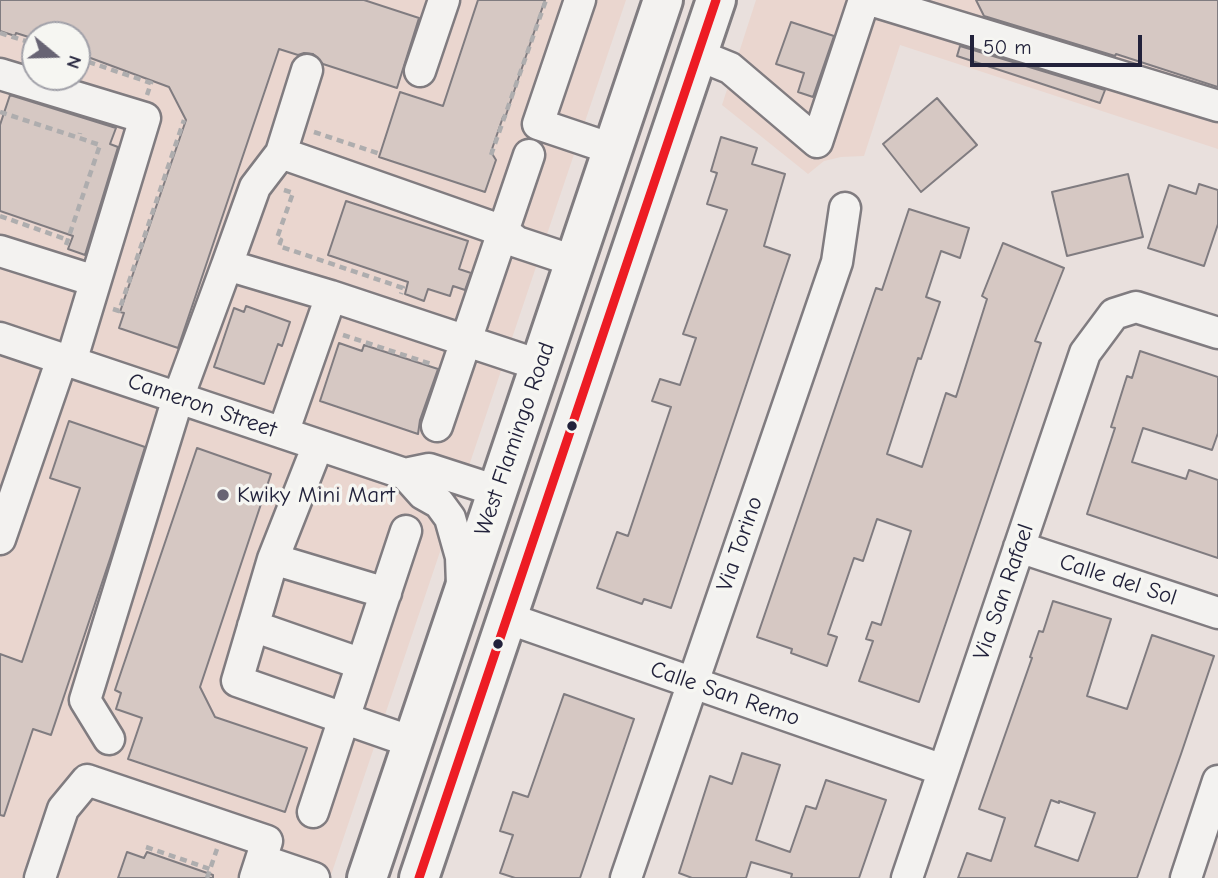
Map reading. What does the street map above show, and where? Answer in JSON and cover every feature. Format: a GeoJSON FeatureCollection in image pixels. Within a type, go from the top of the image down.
{"type":"FeatureCollection","features":[{"type":"Feature","properties":{"kind":"main road","name":"West Flamingo Road"},"geometry":{"type":"LineString","coordinates":[[367,878],[663,0]]}},
{"type":"Feature","properties":{"kind":"main road"},"geometry":{"type":"LineString","coordinates":[[685,92],[678,35],[688,0]]}},
{"type":"Feature","properties":{"kind":"main road"},"geometry":{"type":"LineString","coordinates":[[419,878],[716,0]]}},
{"type":"Feature","properties":{"kind":"main road"},"geometry":{"type":"LineString","coordinates":[[586,385],[579,379],[569,360],[570,349],[600,263],[608,160]]}},
{"type":"Feature","properties":{"kind":"main road"},"geometry":{"type":"LineString","coordinates":[[497,491],[506,507],[508,522],[508,538],[498,571],[507,618]]}},
{"type":"Feature","properties":{"kind":"street"},"geometry":{"type":"LineString","coordinates":[[420,71],[444,0]]}},
{"type":"Feature","properties":{"kind":"street"},"geometry":{"type":"LineString","coordinates":[[580,0],[538,124],[608,160]]}},
{"type":"Feature","properties":{"kind":"street"},"geometry":{"type":"LineString","coordinates":[[698,55],[730,68],[817,142],[867,0],[1218,106]]}},
{"type":"Feature","properties":{"kind":"street"},"geometry":{"type":"LineString","coordinates":[[109,739],[85,700],[178,398],[258,181],[281,153],[307,69]]}},
{"type":"Feature","properties":{"kind":"street"},"geometry":{"type":"LineString","coordinates":[[0,74],[145,118],[92,291],[0,539]]}},
{"type":"Feature","properties":{"kind":"street"},"geometry":{"type":"LineString","coordinates":[[281,153],[503,231],[517,242],[575,261]]}},
{"type":"Feature","properties":{"kind":"street"},"geometry":{"type":"LineString","coordinates":[[437,426],[528,155]]}},
{"type":"Feature","properties":{"kind":"street","name":"Via Torino"},"geometry":{"type":"LineString","coordinates":[[626,878],[837,262],[845,208]]}},
{"type":"Feature","properties":{"kind":"street"},"geometry":{"type":"LineString","coordinates":[[0,251],[92,291]]}},
{"type":"Feature","properties":{"kind":"street"},"geometry":{"type":"LineString","coordinates":[[227,265],[331,296],[540,365]]}},
{"type":"Feature","properties":{"kind":"street"},"geometry":{"type":"LineString","coordinates":[[283,433],[331,296]]}},
{"type":"Feature","properties":{"kind":"street","name":"Via San Rafael"},"geometry":{"type":"LineString","coordinates":[[907,878],[1085,352],[1114,314],[1136,307],[1218,333]]}},
{"type":"Feature","properties":{"kind":"street","name":"Cameron Street"},"geometry":{"type":"LineString","coordinates":[[0,338],[405,474],[429,469],[497,491]]}},
{"type":"Feature","properties":{"kind":"street"},"geometry":{"type":"LineString","coordinates":[[318,445],[273,559],[237,681],[412,742]]}},
{"type":"Feature","properties":{"kind":"street","name":"Cameron Street"},"geometry":{"type":"LineString","coordinates":[[405,474],[422,494],[439,503],[450,518],[461,556],[461,599]]}},
{"type":"Feature","properties":{"kind":"street"},"geometry":{"type":"LineString","coordinates":[[313,812],[406,531]]}},
{"type":"Feature","properties":{"kind":"street","name":"Calle del Sol"},"geometry":{"type":"LineString","coordinates":[[1019,547],[1218,613]]}},
{"type":"Feature","properties":{"kind":"street"},"geometry":{"type":"LineString","coordinates":[[273,559],[386,593]]}},
{"type":"Feature","properties":{"kind":"street","name":"Calle San Remo"},"geometry":{"type":"LineString","coordinates":[[507,618],[943,770]]}},
{"type":"Feature","properties":{"kind":"street"},"geometry":{"type":"LineString","coordinates":[[253,626],[362,664]]}},
{"type":"Feature","properties":{"kind":"street"},"geometry":{"type":"LineString","coordinates":[[40,878],[63,809],[87,780],[267,841],[258,869],[314,878]]}},
{"type":"Feature","properties":{"kind":"street"},"geometry":{"type":"LineString","coordinates":[[1185,878],[1218,781]]}},
{"type":"Feature","properties":{"kind":"path"},"geometry":{"type":"LineString","coordinates":[[491,155],[546,0]]}},
{"type":"Feature","properties":{"kind":"path"},"geometry":{"type":"LineString","coordinates":[[0,33],[21,40]]}},
{"type":"Feature","properties":{"kind":"path"},"geometry":{"type":"LineString","coordinates":[[91,63],[151,83],[140,117]]}},
{"type":"Feature","properties":{"kind":"path"},"geometry":{"type":"LineString","coordinates":[[0,112],[79,135],[100,145],[65,248]]}},
{"type":"Feature","properties":{"kind":"path"},"geometry":{"type":"LineString","coordinates":[[92,291],[119,311],[184,120]]}},
{"type":"Feature","properties":{"kind":"path"},"geometry":{"type":"LineString","coordinates":[[290,124],[380,154]]}},
{"type":"Feature","properties":{"kind":"path"},"geometry":{"type":"LineString","coordinates":[[258,181],[293,193],[277,238],[281,240],[279,246],[403,288],[399,299]]}},
{"type":"Feature","properties":{"kind":"path"},"geometry":{"type":"LineString","coordinates":[[0,216],[68,240]]}},
{"type":"Feature","properties":{"kind":"path"},"geometry":{"type":"LineString","coordinates":[[339,334],[443,368]]}},
{"type":"Feature","properties":{"kind":"path"},"geometry":{"type":"LineString","coordinates":[[146,847],[210,869]]}},
{"type":"Feature","properties":{"kind":"path"},"geometry":{"type":"LineString","coordinates":[[207,878],[218,847]]}},
{"type":"Feature","properties":{"kind":"shaded area"},"geometry":{"type":"Polygon","coordinates":[[[0,0],[626,0],[330,878],[0,878],[0,0]]]}},
{"type":"Feature","properties":{"kind":"shaded area"},"geometry":{"type":"Polygon","coordinates":[[[756,0],[1218,0],[1218,149],[900,45],[864,156],[824,161],[808,174],[722,105],[756,0]]]}},
{"type":"Feature","properties":{"kind":"building"},"geometry":{"type":"Polygon","coordinates":[[[0,0],[364,0],[419,18],[397,88],[323,64],[313,54],[298,55],[279,49],[178,348],[119,328],[124,313],[120,312],[186,120],[169,87],[91,58],[91,21],[21,21],[21,35],[16,33],[15,36],[0,31],[0,0]]]}},
{"type":"Feature","properties":{"kind":"building"},"geometry":{"type":"Polygon","coordinates":[[[478,0],[545,0],[491,152],[496,160],[485,192],[379,157],[400,92],[443,106],[478,0]]]}},
{"type":"Feature","properties":{"kind":"building"},"geometry":{"type":"Polygon","coordinates":[[[976,0],[1218,0],[1218,87],[984,16],[976,0]]]}},
{"type":"Feature","properties":{"kind":"building"},"geometry":{"type":"Polygon","coordinates":[[[791,22],[834,36],[813,97],[798,92],[804,73],[776,64],[791,22]]]}},
{"type":"Feature","properties":{"kind":"building"},"geometry":{"type":"Polygon","coordinates":[[[960,46],[1105,90],[1100,103],[957,56],[960,46]]]}},
{"type":"Feature","properties":{"kind":"building"},"geometry":{"type":"Polygon","coordinates":[[[10,95],[116,128],[110,144],[118,147],[85,255],[68,249],[73,236],[0,211],[0,125],[10,95]]]}},
{"type":"Feature","properties":{"kind":"building"},"geometry":{"type":"Polygon","coordinates":[[[937,98],[977,145],[921,192],[883,144],[937,98]]]}},
{"type":"Feature","properties":{"kind":"building"},"geometry":{"type":"Polygon","coordinates":[[[721,137],[757,148],[752,164],[785,174],[764,246],[790,255],[671,608],[644,599],[642,604],[597,588],[617,532],[628,536],[671,407],[652,401],[660,379],[680,385],[696,338],[683,334],[727,210],[707,204],[717,173],[711,171],[721,137]]]}},
{"type":"Feature","properties":{"kind":"building"},"geometry":{"type":"Polygon","coordinates":[[[1128,174],[1143,237],[1067,256],[1052,192],[1128,174]]]}},
{"type":"Feature","properties":{"kind":"building"},"geometry":{"type":"Polygon","coordinates":[[[1199,184],[1218,190],[1218,224],[1204,266],[1148,248],[1169,185],[1196,194],[1199,184]]]}},
{"type":"Feature","properties":{"kind":"building"},"geometry":{"type":"Polygon","coordinates":[[[346,201],[468,241],[459,269],[471,273],[465,290],[453,286],[450,296],[428,289],[424,301],[405,294],[408,282],[328,255],[346,201]]]}},
{"type":"Feature","properties":{"kind":"building"},"geometry":{"type":"Polygon","coordinates":[[[909,209],[969,228],[960,258],[941,251],[926,297],[940,302],[921,359],[918,358],[887,454],[922,467],[946,393],[956,397],[987,299],[982,296],[1003,243],[1064,268],[1035,341],[1041,343],[919,702],[859,681],[873,641],[866,639],[872,622],[881,625],[911,531],[877,519],[863,561],[854,558],[828,634],[837,637],[827,666],[791,653],[792,649],[757,637],[876,288],[882,290],[909,209]]]}},
{"type":"Feature","properties":{"kind":"building"},"geometry":{"type":"Polygon","coordinates":[[[246,306],[290,322],[282,346],[278,344],[264,384],[214,367],[234,308],[244,312],[246,306]]]}},
{"type":"Feature","properties":{"kind":"building"},"geometry":{"type":"Polygon","coordinates":[[[339,343],[362,351],[364,345],[438,369],[420,420],[418,434],[320,401],[339,343]]]}},
{"type":"Feature","properties":{"kind":"building"},"geometry":{"type":"Polygon","coordinates":[[[1140,351],[1218,377],[1218,433],[1212,450],[1143,428],[1132,462],[1186,479],[1189,470],[1218,480],[1218,558],[1087,514],[1115,428],[1111,427],[1127,376],[1132,378],[1140,351]]]}},
{"type":"Feature","properties":{"kind":"building"},"geometry":{"type":"Polygon","coordinates":[[[69,421],[145,447],[51,735],[33,729],[4,816],[0,815],[0,654],[22,662],[80,488],[50,478],[69,421]]]}},
{"type":"Feature","properties":{"kind":"building"},"geometry":{"type":"Polygon","coordinates":[[[197,448],[271,474],[200,687],[215,717],[307,748],[285,812],[128,759],[142,718],[116,709],[121,693],[115,690],[197,448]]]}},
{"type":"Feature","properties":{"kind":"building"},"geometry":{"type":"Polygon","coordinates":[[[1053,601],[1111,619],[1087,696],[1127,709],[1152,635],[1214,656],[1137,878],[958,878],[967,853],[991,861],[1005,818],[979,809],[1039,631],[1043,632],[1053,601]],[[1051,800],[1035,846],[1078,861],[1095,813],[1051,800]]]}},
{"type":"Feature","properties":{"kind":"building"},"geometry":{"type":"Polygon","coordinates":[[[564,694],[634,719],[580,878],[515,878],[500,873],[513,835],[500,831],[513,792],[528,797],[564,694]]]}},
{"type":"Feature","properties":{"kind":"building"},"geometry":{"type":"Polygon","coordinates":[[[742,753],[780,765],[756,840],[790,852],[806,806],[816,809],[826,780],[886,800],[859,878],[791,878],[792,874],[751,862],[746,878],[692,878],[679,873],[710,776],[732,784],[742,753]]]}},
{"type":"Feature","properties":{"kind":"building"},"geometry":{"type":"Polygon","coordinates":[[[127,852],[144,858],[147,852],[213,875],[213,878],[118,878],[127,852]]]}},
{"type":"Feature","properties":{"kind":"transit line"},"geometry":{"type":"LineString","coordinates":[[419,878],[716,0]]}},
{"type":"Feature","properties":{"kind":"place","name":"Kwiky Mini Mart"},"geometry":{"type":"Point","coordinates":[223,495]}}]}
